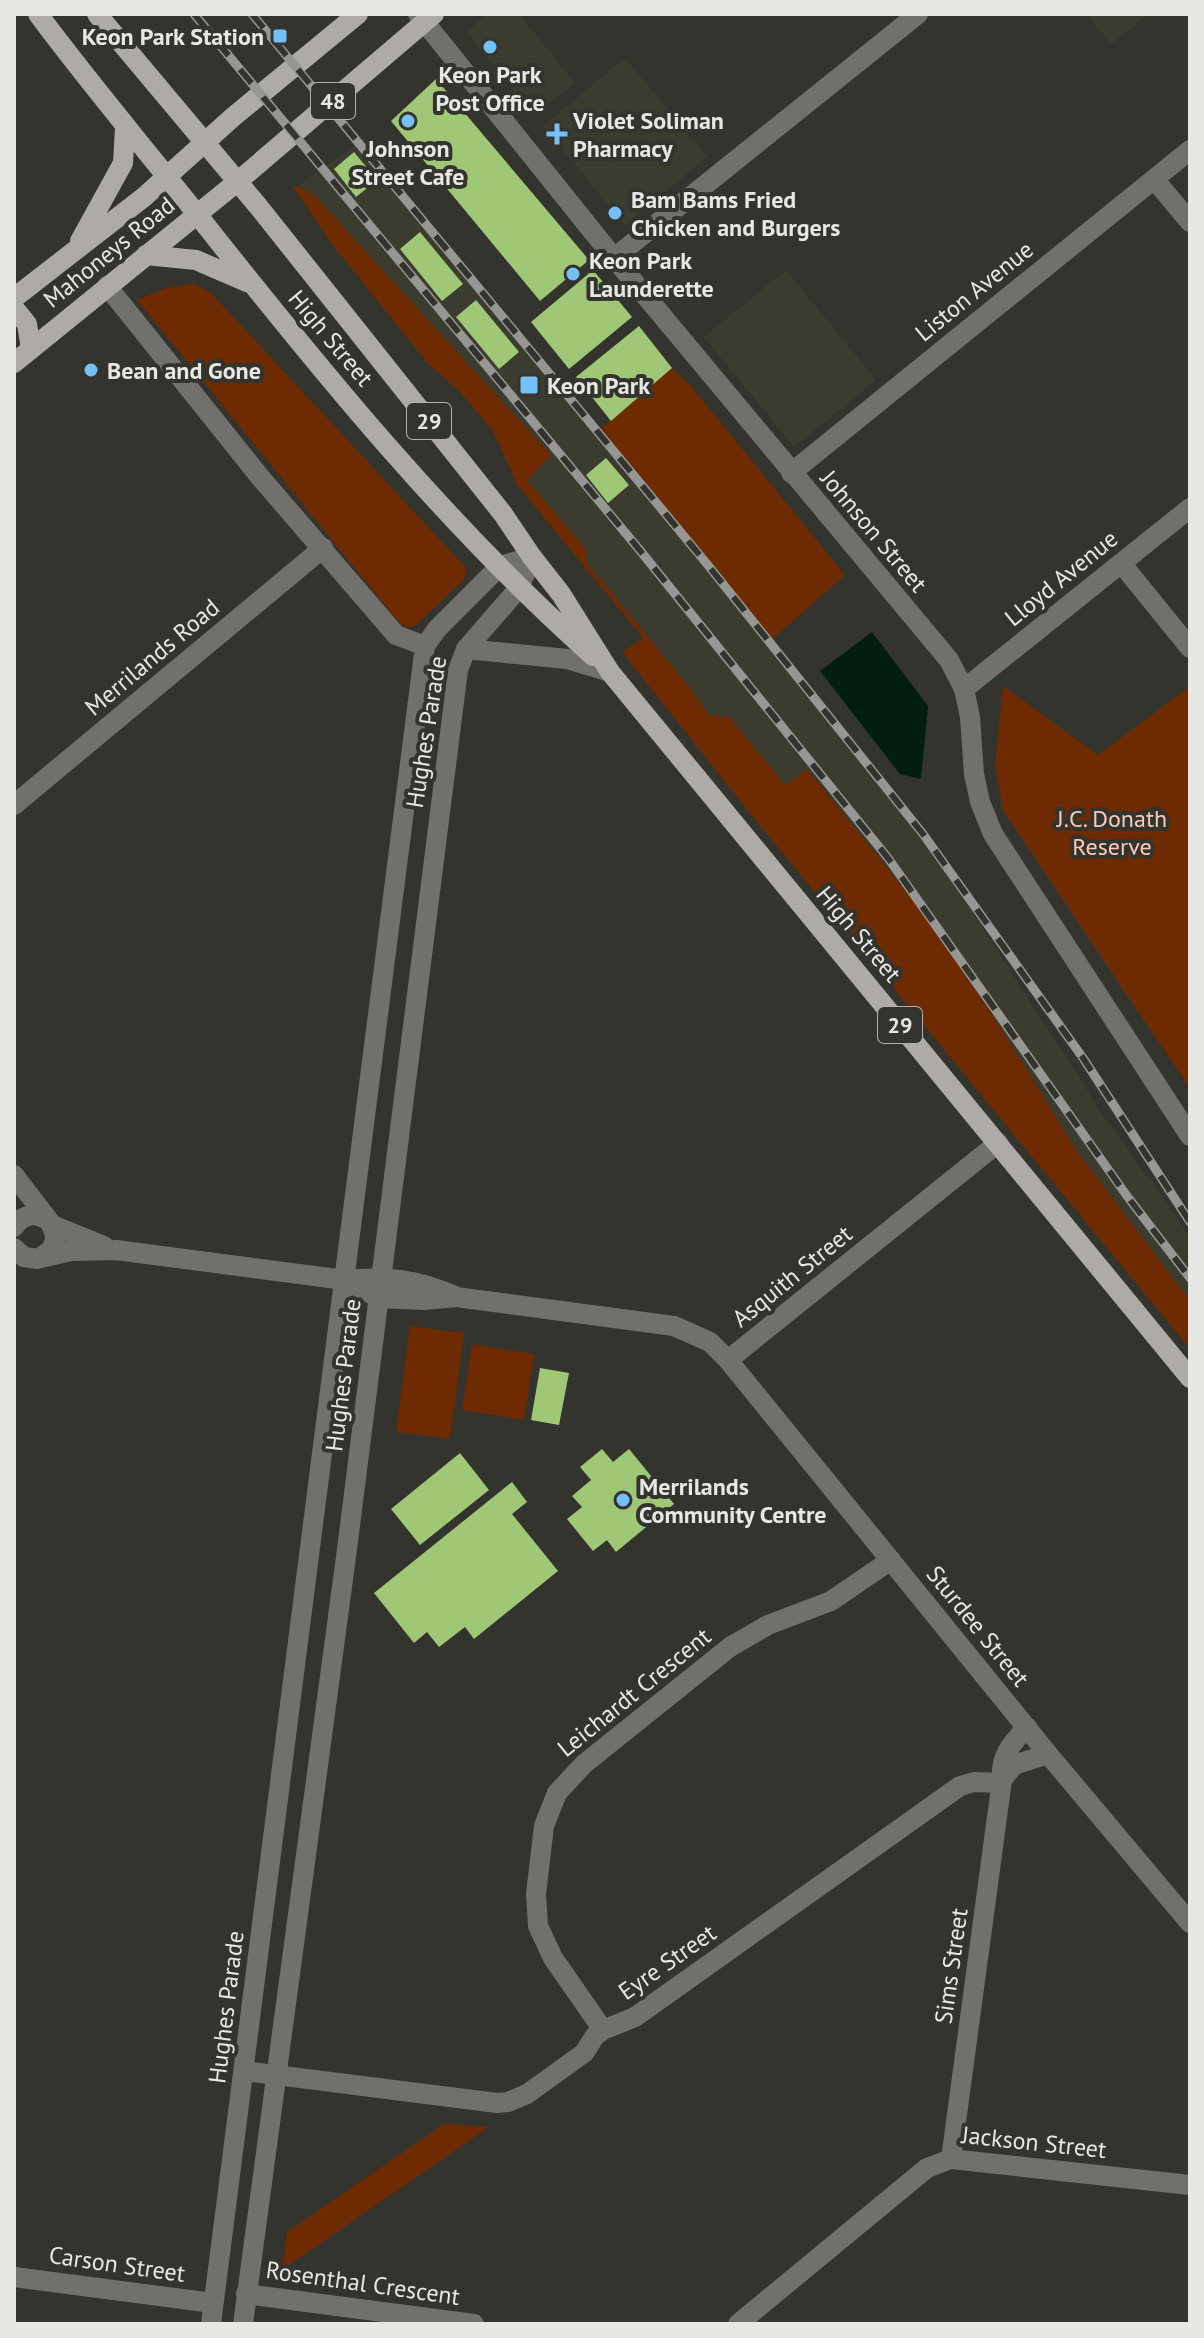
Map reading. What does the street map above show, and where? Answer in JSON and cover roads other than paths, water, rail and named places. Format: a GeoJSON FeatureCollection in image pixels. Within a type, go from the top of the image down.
{"type":"FeatureCollection","features":[{"type":"Feature","properties":{"kind":"main road","name":"High Street"},"geometry":{"type":"LineString","coordinates":[[38,14],[125,128],[251,283],[397,455],[519,588],[610,672]]}},
{"type":"Feature","properties":{"kind":"main road","name":"High Street"},"geometry":{"type":"LineString","coordinates":[[97,14],[237,182],[496,506],[561,594],[610,672],[1190,1378]]}},
{"type":"Feature","properties":{"kind":"main road","name":"48"},"geometry":{"type":"LineString","coordinates":[[204,143],[358,14]]}},
{"type":"Feature","properties":{"kind":"main road","name":"48"},"geometry":{"type":"LineString","coordinates":[[237,182],[426,17]]}},
{"type":"Feature","properties":{"kind":"main road"},"geometry":{"type":"LineString","coordinates":[[76,248],[123,163],[125,128]]}},
{"type":"Feature","properties":{"kind":"main road","name":"Mahoneys Road"},"geometry":{"type":"LineString","coordinates":[[14,298],[144,197],[204,143]]}},
{"type":"Feature","properties":{"kind":"main road","name":"Mahoneys Road"},"geometry":{"type":"LineString","coordinates":[[14,363],[237,182]]}},
{"type":"Feature","properties":{"kind":"main road"},"geometry":{"type":"LineString","coordinates":[[146,255],[196,260],[251,283]]}},
{"type":"Feature","properties":{"kind":"main road"},"geometry":{"type":"LineString","coordinates":[[14,308],[27,324],[31,349]]}},
{"type":"Feature","properties":{"kind":"street"},"geometry":{"type":"LineString","coordinates":[[614,258],[918,14]]}},
{"type":"Feature","properties":{"kind":"street","name":"Johnson Street"},"geometry":{"type":"LineString","coordinates":[[426,17],[614,258],[949,660],[964,689],[970,717],[974,774],[980,802],[993,834],[1190,1136]]}},
{"type":"Feature","properties":{"kind":"street","name":"Liston Avenue"},"geometry":{"type":"LineString","coordinates":[[791,473],[1190,150]]}},
{"type":"Feature","properties":{"kind":"street"},"geometry":{"type":"LineString","coordinates":[[1154,179],[1190,222]]}},
{"type":"Feature","properties":{"kind":"street"},"geometry":{"type":"LineString","coordinates":[[107,286],[260,477],[396,635],[425,646]]}},
{"type":"Feature","properties":{"kind":"street","name":"Lloyd Avenue"},"geometry":{"type":"LineString","coordinates":[[964,689],[1190,508]]}},
{"type":"Feature","properties":{"kind":"street","name":"Merrilands Road"},"geometry":{"type":"LineString","coordinates":[[14,805],[323,548]]}},
{"type":"Feature","properties":{"kind":"street","name":"Hughes Parade"},"geometry":{"type":"LineString","coordinates":[[211,2324],[425,646],[437,629],[500,566],[532,557]]}},
{"type":"Feature","properties":{"kind":"street","name":"Hughes Parade"},"geometry":{"type":"LineString","coordinates":[[243,2324],[346,1557],[458,670],[466,649],[519,588],[532,557]]}},
{"type":"Feature","properties":{"kind":"street"},"geometry":{"type":"LineString","coordinates":[[1121,563],[1190,648]]}},
{"type":"Feature","properties":{"kind":"street"},"geometry":{"type":"LineString","coordinates":[[466,649],[567,659],[610,672]]}},
{"type":"Feature","properties":{"kind":"street"},"geometry":{"type":"LineString","coordinates":[[415,732],[449,735]]}},
{"type":"Feature","properties":{"kind":"street","name":"Asquith Street"},"geometry":{"type":"LineString","coordinates":[[345,1280],[379,1298],[424,1300],[456,1297],[674,1326],[710,1342],[728,1360],[998,1143]]}},
{"type":"Feature","properties":{"kind":"street"},"geometry":{"type":"LineString","coordinates":[[14,1175],[51,1223],[56,1237],[51,1250],[39,1258],[24,1257],[14,1248]]}},
{"type":"Feature","properties":{"kind":"street"},"geometry":{"type":"LineString","coordinates":[[14,1227],[29,1215],[37,1215],[51,1223]]}},
{"type":"Feature","properties":{"kind":"street","name":"Asquith Street"},"geometry":{"type":"LineString","coordinates":[[51,1223],[116,1250]]}},
{"type":"Feature","properties":{"kind":"street","name":"Asquith Street"},"geometry":{"type":"LineString","coordinates":[[14,1271],[39,1258],[71,1251],[116,1250],[345,1280],[381,1276],[430,1285],[456,1297]]}},
{"type":"Feature","properties":{"kind":"street","name":"Sturdee Street"},"geometry":{"type":"LineString","coordinates":[[728,1360],[1048,1754],[1190,1923]]}},
{"type":"Feature","properties":{"kind":"street"},"geometry":{"type":"LineString","coordinates":[[310,1553],[346,1557]]}},
{"type":"Feature","properties":{"kind":"street","name":"Leichardt Crescent"},"geometry":{"type":"LineString","coordinates":[[603,2030],[553,1958],[538,1926],[536,1894],[544,1826],[557,1793],[584,1764],[730,1647],[768,1625],[831,1601],[891,1560]]}},
{"type":"Feature","properties":{"kind":"street","name":"Sims Street"},"geometry":{"type":"LineString","coordinates":[[951,2159],[1002,1782],[1001,1764],[1005,1752],[1027,1727]]}},
{"type":"Feature","properties":{"kind":"street"},"geometry":{"type":"LineString","coordinates":[[1002,1782],[1014,1765],[1048,1754]]}},
{"type":"Feature","properties":{"kind":"street","name":"Eyre Street"},"geometry":{"type":"LineString","coordinates":[[244,2071],[508,2102],[527,2094],[584,2053],[603,2030],[635,2017],[960,1786],[974,1782],[1002,1782]]}},
{"type":"Feature","properties":{"kind":"street","name":"Jackson Street"},"geometry":{"type":"LineString","coordinates":[[738,2324],[927,2168],[951,2159],[1190,2185]]}},
{"type":"Feature","properties":{"kind":"street","name":"Carson Street"},"geometry":{"type":"LineString","coordinates":[[14,2277],[213,2303]]}},
{"type":"Feature","properties":{"kind":"street"},"geometry":{"type":"LineString","coordinates":[[213,2303],[246,2294]]}},
{"type":"Feature","properties":{"kind":"street","name":"Rosenthal Crescent"},"geometry":{"type":"LineString","coordinates":[[246,2294],[474,2324]]}},
{"type":"Feature","properties":{"kind":"railway"},"geometry":{"type":"LineString","coordinates":[[194,14],[638,548],[888,858],[1127,1196],[1190,1278]]}},
{"type":"Feature","properties":{"kind":"railway"},"geometry":{"type":"LineString","coordinates":[[252,14],[707,564],[923,834],[1083,1058],[1190,1222]]}},
{"type":"Feature","properties":{"kind":"place","name":"Keon Park Station"},"geometry":{"type":"Point","coordinates":[280,36]}},
{"type":"Feature","properties":{"kind":"place","name":"Keon Park Post Office"},"geometry":{"type":"Point","coordinates":[490,47]}},
{"type":"Feature","properties":{"kind":"place","name":"Johnson Street Cafe"},"geometry":{"type":"Point","coordinates":[408,121]}},
{"type":"Feature","properties":{"kind":"place","name":"Violet Soliman Pharmacy"},"geometry":{"type":"Point","coordinates":[557,134]}},
{"type":"Feature","properties":{"kind":"place","name":"Bam Bams Fried Chicken and Burgers"},"geometry":{"type":"Point","coordinates":[615,213]}},
{"type":"Feature","properties":{"kind":"place","name":"Keon Park Launderette"},"geometry":{"type":"Point","coordinates":[573,274]}},
{"type":"Feature","properties":{"kind":"place","name":"Bean and Gone"},"geometry":{"type":"Point","coordinates":[91,370]}},
{"type":"Feature","properties":{"kind":"place","name":"Keon Park"},"geometry":{"type":"Point","coordinates":[529,385]}},
{"type":"Feature","properties":{"kind":"place","name":"Merrilands Community Centre"},"geometry":{"type":"Point","coordinates":[623,1500]}},
{"type":"Feature","properties":{"kind":"park label","name":"J.C. Donath Reserve"},"geometry":{"type":"Point","coordinates":[1112,832]}}]}
